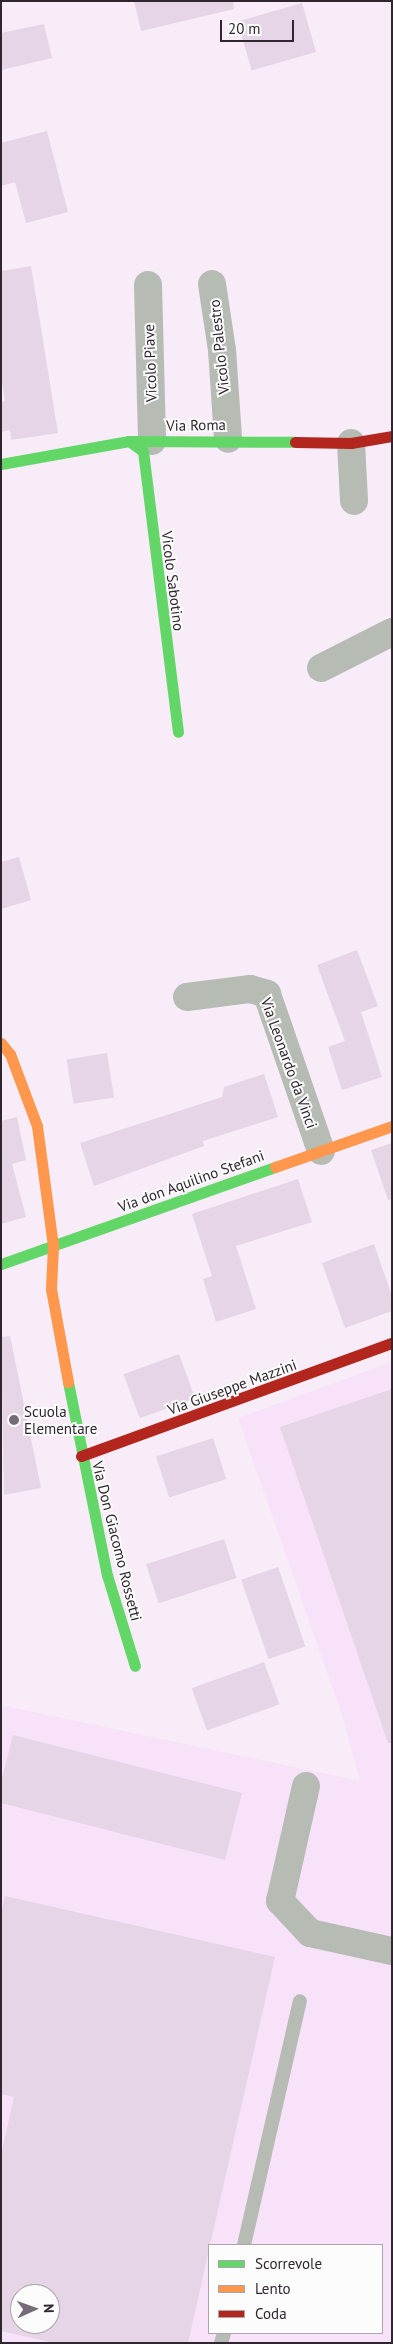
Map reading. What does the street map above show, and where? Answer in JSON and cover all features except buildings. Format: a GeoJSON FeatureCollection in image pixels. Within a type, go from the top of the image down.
{"type":"FeatureCollection","features":[{"type":"Feature","properties":{"kind":"street","name":"Vicolo Palestro"},"geometry":{"type":"LineString","coordinates":[[212,284],[222,350],[228,439]]}},
{"type":"Feature","properties":{"kind":"street","name":"Vicolo Piave"},"geometry":{"type":"LineString","coordinates":[[140,441],[148,285]]}},
{"type":"Feature","properties":{"kind":"street","name":"Via Roma"},"geometry":{"type":"LineString","coordinates":[[1,464],[140,441],[228,439],[351,443],[392,436]]}},
{"type":"Feature","properties":{"kind":"street","name":"Vicolo Sabotino"},"geometry":{"type":"LineString","coordinates":[[140,441],[178,732]]}},
{"type":"Feature","properties":{"kind":"street"},"geometry":{"type":"LineString","coordinates":[[351,443],[354,501]]}},
{"type":"Feature","properties":{"kind":"street"},"geometry":{"type":"LineString","coordinates":[[320,668],[392,632]]}},
{"type":"Feature","properties":{"kind":"street","name":"Via Leonardo da Vinci"},"geometry":{"type":"LineString","coordinates":[[187,997],[250,989],[267,994],[321,1151]]}},
{"type":"Feature","properties":{"kind":"street","name":"Via Don Giacomo Rossetti"},"geometry":{"type":"LineString","coordinates":[[1,1043],[10,1054],[37,1126],[53,1246],[51,1289],[81,1456],[107,1575],[134,1666]]}},
{"type":"Feature","properties":{"kind":"street","name":"Via don Aquilino Stefani"},"geometry":{"type":"LineString","coordinates":[[1,1264],[392,1126]]}},
{"type":"Feature","properties":{"kind":"street","name":"Via Giuseppe Mazzini"},"geometry":{"type":"LineString","coordinates":[[81,1456],[392,1343]]}},
{"type":"Feature","properties":{"kind":"street"},"geometry":{"type":"LineString","coordinates":[[306,1786],[280,1901],[310,1933],[392,1951]]}},
{"type":"Feature","properties":{"kind":"lane"},"geometry":{"type":"LineString","coordinates":[[244,2244],[300,2001]]}},
{"type":"Feature","properties":{"kind":"shaded area"},"geometry":{"type":"Polygon","coordinates":[[[392,1362],[392,2343],[1,2343],[1,1705],[360,1781],[341,1712],[238,1418],[392,1362]]]}},
{"type":"Feature","properties":{"kind":"traffic: fast"},"geometry":{"type":"LineString","coordinates":[[129,441],[143,451],[178,732]]}},
{"type":"Feature","properties":{"kind":"traffic: fast"},"geometry":{"type":"LineString","coordinates":[[1,464],[129,441],[295,442]]}},
{"type":"Feature","properties":{"kind":"traffic: fast"},"geometry":{"type":"LineString","coordinates":[[1,1264],[275,1167]]}},
{"type":"Feature","properties":{"kind":"traffic: fast"},"geometry":{"type":"LineString","coordinates":[[68,1382],[107,1575],[135,1666]]}},
{"type":"Feature","properties":{"kind":"traffic: slow"},"geometry":{"type":"LineString","coordinates":[[1,1043],[10,1054],[37,1126],[53,1246],[51,1289],[68,1382]]}},
{"type":"Feature","properties":{"kind":"traffic: slow"},"geometry":{"type":"LineString","coordinates":[[275,1167],[392,1126]]}},
{"type":"Feature","properties":{"kind":"traffic: jam"},"geometry":{"type":"LineString","coordinates":[[295,442],[351,443],[392,436]]}},
{"type":"Feature","properties":{"kind":"traffic: jam"},"geometry":{"type":"LineString","coordinates":[[81,1456],[392,1343]]}},
{"type":"Feature","properties":{"kind":"place","name":"Scuola Elementare"},"geometry":{"type":"Point","coordinates":[14,1420]}}]}
